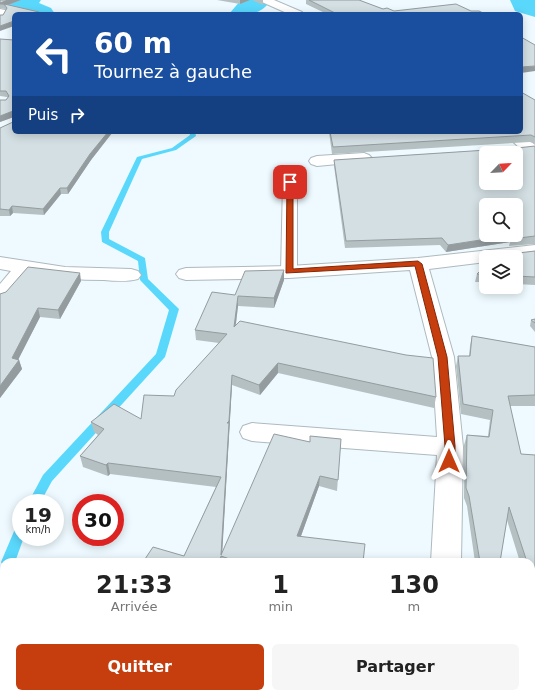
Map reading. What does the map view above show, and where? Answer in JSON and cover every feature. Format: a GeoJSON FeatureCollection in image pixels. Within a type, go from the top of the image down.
{"type":"FeatureCollection","features":[{"type":"Feature","properties":{"kind":"street"},"geometry":{"type":"LineString","coordinates":[[266,0],[293,12]]}},
{"type":"Feature","properties":{"kind":"street"},"geometry":{"type":"LineString","coordinates":[[511,134],[532,151]]}},
{"type":"Feature","properties":{"kind":"street"},"geometry":{"type":"LineString","coordinates":[[317,161],[380,157]]}},
{"type":"Feature","properties":{"kind":"street"},"geometry":{"type":"LineString","coordinates":[[186,274],[289,272],[418,264],[535,252]]}},
{"type":"Feature","properties":{"kind":"street"},"geometry":{"type":"LineString","coordinates":[[0,263],[24,268],[101,275],[131,275]]}},
{"type":"Feature","properties":{"kind":"street"},"geometry":{"type":"LineString","coordinates":[[418,264],[443,357],[450,446],[446,558]]}},
{"type":"Feature","properties":{"kind":"street"},"geometry":{"type":"LineString","coordinates":[[0,296],[24,268]]}},
{"type":"Feature","properties":{"kind":"street"},"geometry":{"type":"LineString","coordinates":[[252,432],[450,446]]}},
{"type":"Feature","properties":{"kind":"lane"},"geometry":{"type":"LineString","coordinates":[[289,272],[290,182]]}},
{"type":"Feature","properties":{"kind":"building"},"geometry":{"type":"Polygon","coordinates":[[[0,0],[8,0],[0,3],[0,0]]]}},
{"type":"Feature","properties":{"kind":"building"},"geometry":{"type":"Polygon","coordinates":[[[309,0],[359,0],[383,9],[387,8],[394,11],[456,4],[471,11],[481,12],[333,12],[309,0]]]}},
{"type":"Feature","properties":{"kind":"building"},"geometry":{"type":"Polygon","coordinates":[[[0,3],[39,12],[12,12],[12,22],[0,26],[0,15],[3,15],[7,8],[4,4],[0,3]]]}},
{"type":"Feature","properties":{"kind":"building"},"geometry":{"type":"Polygon","coordinates":[[[523,38],[535,45],[535,66],[523,67],[523,38]]]}},
{"type":"Feature","properties":{"kind":"building"},"geometry":{"type":"Polygon","coordinates":[[[0,39],[12,40],[12,111],[0,116],[0,100],[6,100],[9,96],[6,91],[0,91],[0,39]]]}},
{"type":"Feature","properties":{"kind":"building"},"geometry":{"type":"Polygon","coordinates":[[[523,93],[535,100],[535,137],[531,135],[333,147],[330,134],[523,134],[523,93]]]}},
{"type":"Feature","properties":{"kind":"building"},"geometry":{"type":"Polygon","coordinates":[[[12,122],[12,134],[106,134],[90,154],[67,188],[60,188],[43,209],[12,206],[9,210],[0,209],[0,128],[12,122]]]}},
{"type":"Feature","properties":{"kind":"building"},"geometry":{"type":"Polygon","coordinates":[[[535,146],[535,236],[523,238],[523,198],[479,198],[479,240],[448,245],[442,238],[346,241],[334,160],[479,151],[479,190],[523,190],[523,147],[535,146]]]}},
{"type":"Feature","properties":{"kind":"building"},"geometry":{"type":"Polygon","coordinates":[[[535,251],[535,277],[523,276],[523,252],[535,251]]]}},
{"type":"Feature","properties":{"kind":"building"},"geometry":{"type":"Polygon","coordinates":[[[28,267],[80,273],[58,310],[38,308],[12,358],[19,360],[0,386],[0,294],[6,292],[28,267]]]}},
{"type":"Feature","properties":{"kind":"building"},"geometry":{"type":"Polygon","coordinates":[[[284,270],[274,298],[238,296],[234,327],[240,321],[406,355],[433,358],[436,397],[278,363],[259,385],[232,375],[229,421],[227,423],[229,423],[221,555],[274,434],[310,442],[310,436],[341,439],[338,480],[320,476],[297,536],[365,544],[363,558],[227,558],[221,556],[221,558],[146,558],[153,547],[184,556],[221,477],[108,463],[106,465],[80,456],[104,429],[91,422],[114,404],[141,419],[144,395],[174,396],[176,390],[227,334],[195,330],[212,292],[235,295],[245,271],[284,270]]]}},
{"type":"Feature","properties":{"kind":"building"},"geometry":{"type":"Polygon","coordinates":[[[472,336],[535,347],[535,395],[508,396],[521,454],[535,455],[535,558],[526,558],[509,507],[501,558],[479,558],[469,496],[466,488],[467,435],[489,437],[493,410],[463,404],[458,356],[470,356],[472,336]]]}},
{"type":"Feature","properties":{"kind":"waterway"},"geometry":{"type":"LineString","coordinates":[[28,0],[19,4],[37,12]]}},
{"type":"Feature","properties":{"kind":"waterway"},"geometry":{"type":"LineString","coordinates":[[244,12],[247,8],[258,0]]}},
{"type":"Feature","properties":{"kind":"waterway"},"geometry":{"type":"LineString","coordinates":[[523,1],[525,5],[535,9]]}},
{"type":"Feature","properties":{"kind":"waterway"},"geometry":{"type":"LineString","coordinates":[[39,494],[47,478],[161,355],[174,309],[144,280],[142,260],[105,240],[105,232],[139,158],[174,149],[193,136],[192,134]]}},
{"type":"Feature","properties":{"kind":"waterway"},"geometry":{"type":"LineString","coordinates":[[10,558],[14,546]]}},
{"type":"Feature","properties":{"kind":"route"},"geometry":{"type":"LineString","coordinates":[[290,182],[289,272],[418,264],[443,357],[450,446],[449,461]]}}]}
